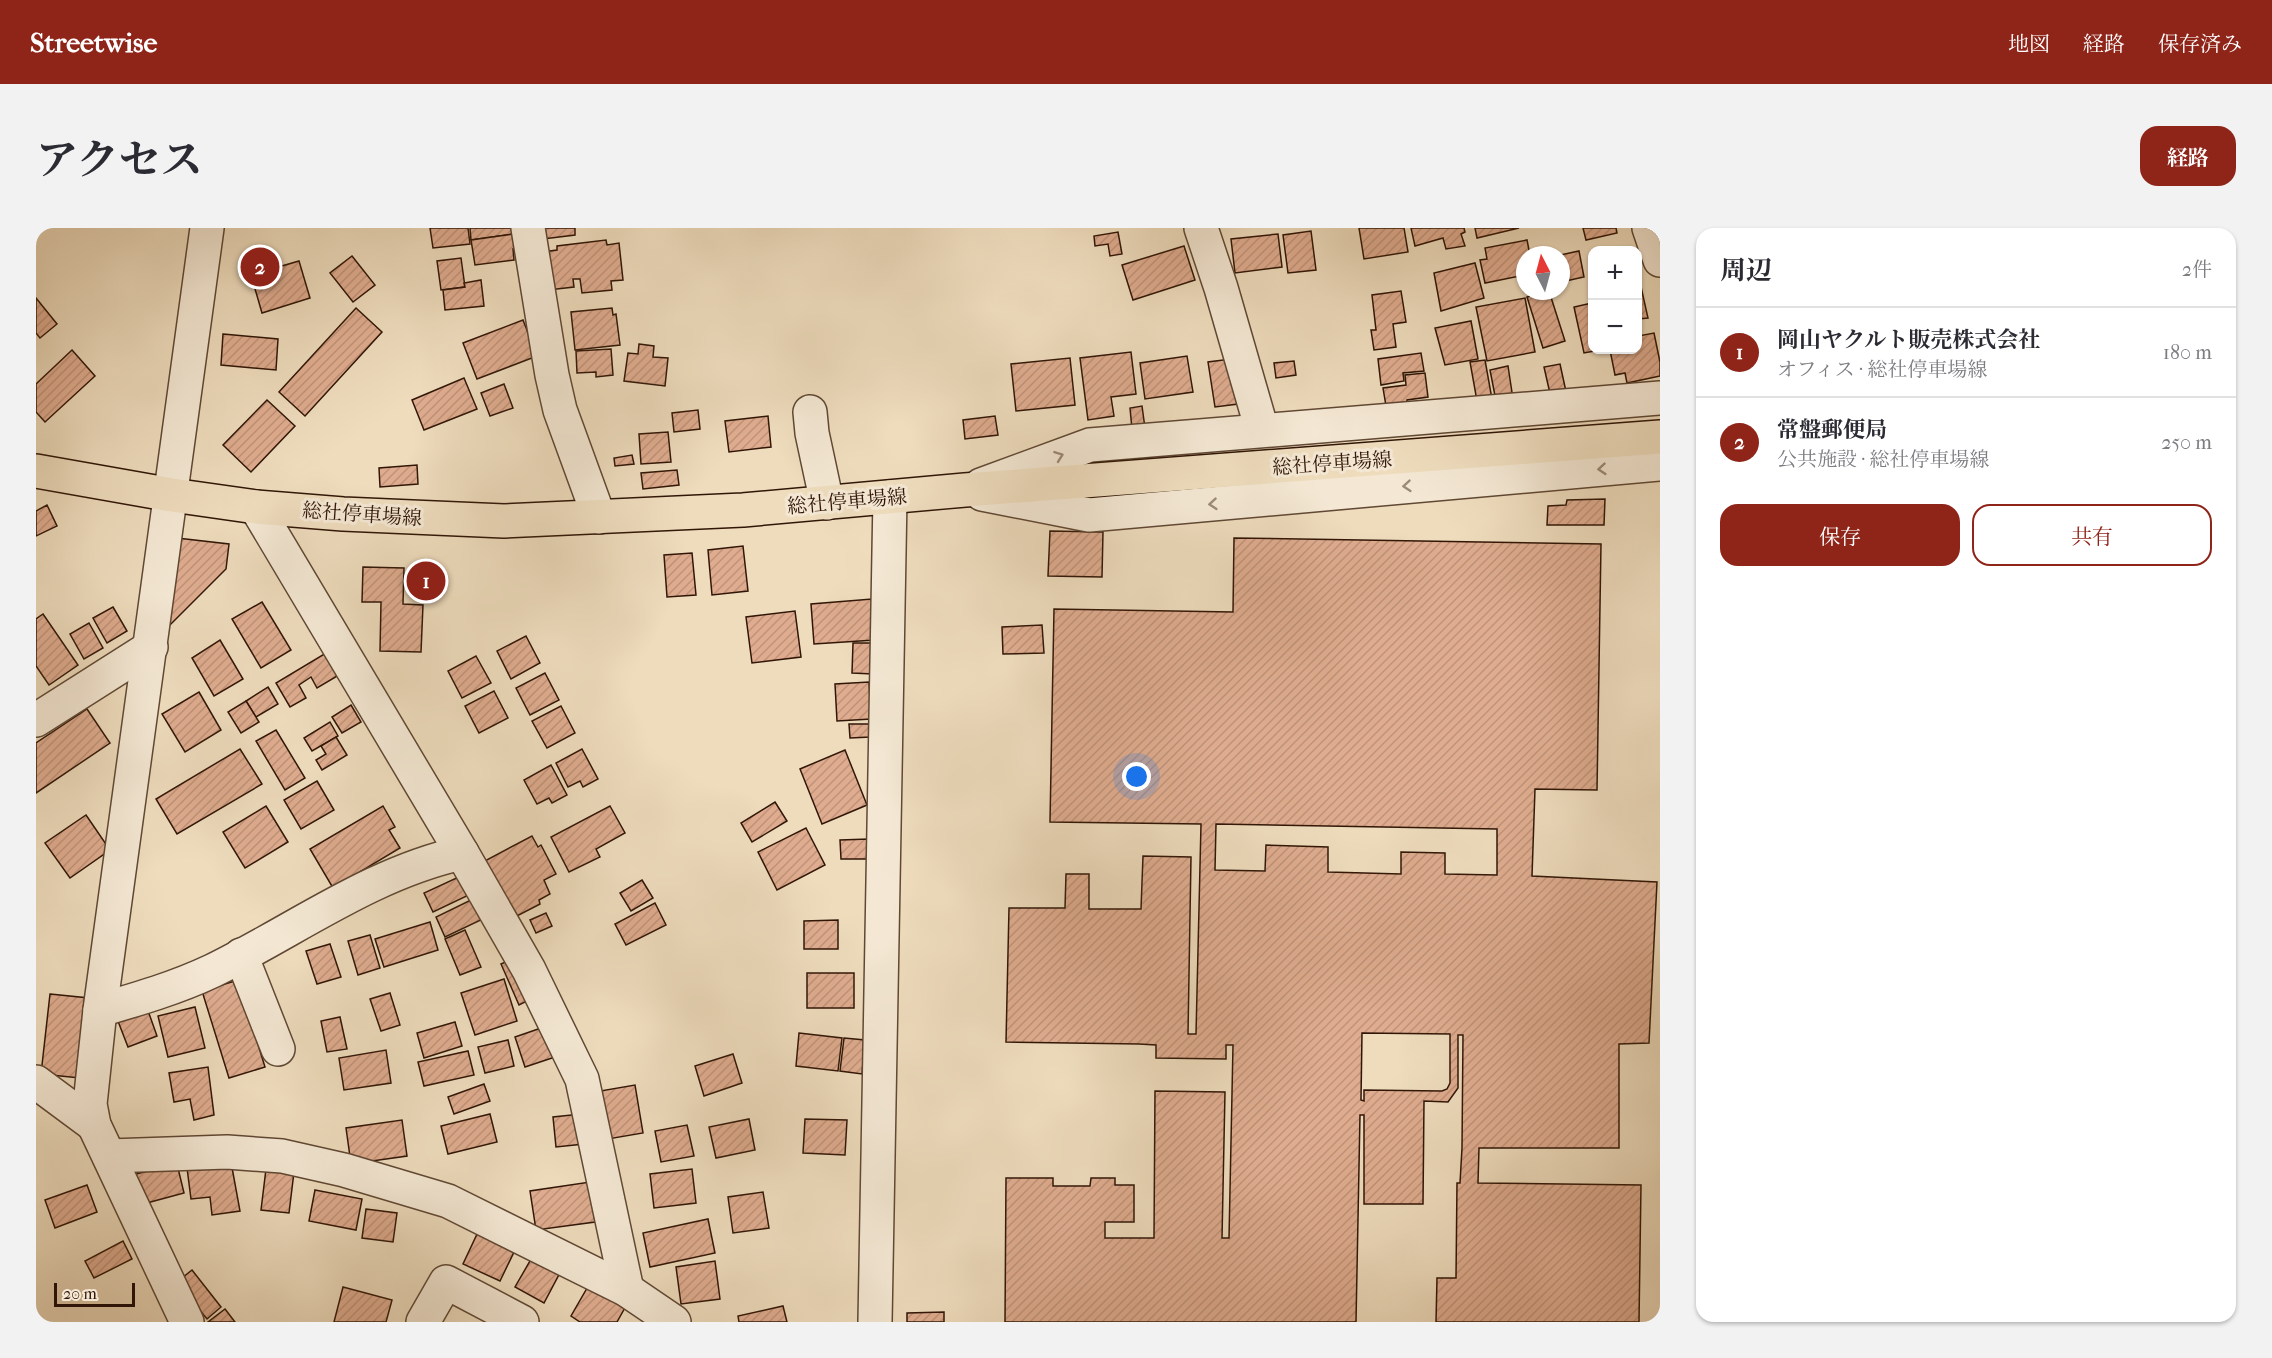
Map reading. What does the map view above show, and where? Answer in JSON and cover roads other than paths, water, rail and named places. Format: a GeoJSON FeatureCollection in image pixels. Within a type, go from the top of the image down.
{"type":"FeatureCollection","features":[{"type":"Feature","properties":{"kind":"main road","name":"総社停車場線"},"geometry":{"type":"LineString","coordinates":[[36,471],[256,507],[427,519],[504,520],[743,510],[965,490],[1660,437]]}},
{"type":"Feature","properties":{"kind":"street"},"geometry":{"type":"LineString","coordinates":[[187,1322],[94,1125],[90,1104],[100,1010],[207,228]]}},
{"type":"Feature","properties":{"kind":"street"},"geometry":{"type":"LineString","coordinates":[[528,228],[552,375],[560,410],[599,517]]}},
{"type":"Feature","properties":{"kind":"street"},"geometry":{"type":"LineString","coordinates":[[1201,228],[1221,288],[1262,430]]}},
{"type":"Feature","properties":{"kind":"street"},"geometry":{"type":"LineString","coordinates":[[1649,228],[1660,260]]}},
{"type":"Feature","properties":{"kind":"street"},"geometry":{"type":"LineString","coordinates":[[965,490],[1090,445],[1660,398]]}},
{"type":"Feature","properties":{"kind":"street"},"geometry":{"type":"LineString","coordinates":[[810,412],[812,433],[827,502]]}},
{"type":"Feature","properties":{"kind":"street"},"geometry":{"type":"LineString","coordinates":[[965,490],[1089,515],[1660,464]]}},
{"type":"Feature","properties":{"kind":"street"},"geometry":{"type":"LineString","coordinates":[[875,1322],[890,497]]}},
{"type":"Feature","properties":{"kind":"street"},"geometry":{"type":"LineString","coordinates":[[256,507],[529,970],[582,1079],[627,1290]]}},
{"type":"Feature","properties":{"kind":"street"},"geometry":{"type":"LineString","coordinates":[[36,720],[151,647]]}},
{"type":"Feature","properties":{"kind":"street"},"geometry":{"type":"LineString","coordinates":[[100,1010],[163,991],[212,971],[322,910],[433,859],[462,853]]}},
{"type":"Feature","properties":{"kind":"street"},"geometry":{"type":"LineString","coordinates":[[241,955],[278,1049]]}},
{"type":"Feature","properties":{"kind":"street"},"geometry":{"type":"LineString","coordinates":[[36,1082],[94,1125]]}},
{"type":"Feature","properties":{"kind":"street"},"geometry":{"type":"LineString","coordinates":[[109,1156],[227,1152],[282,1156],[344,1170],[448,1201],[627,1290],[674,1322]]}},
{"type":"Feature","properties":{"kind":"street"},"geometry":{"type":"LineString","coordinates":[[423,1322],[446,1282],[522,1322]]}},
{"type":"Feature","properties":{"kind":"place","name":"常盤郵便局"},"geometry":{"type":"Point","coordinates":[260,267]}},
{"type":"Feature","properties":{"kind":"place","name":"岡山ヤクルト販売株式会社"},"geometry":{"type":"Point","coordinates":[426,581]}}]}
